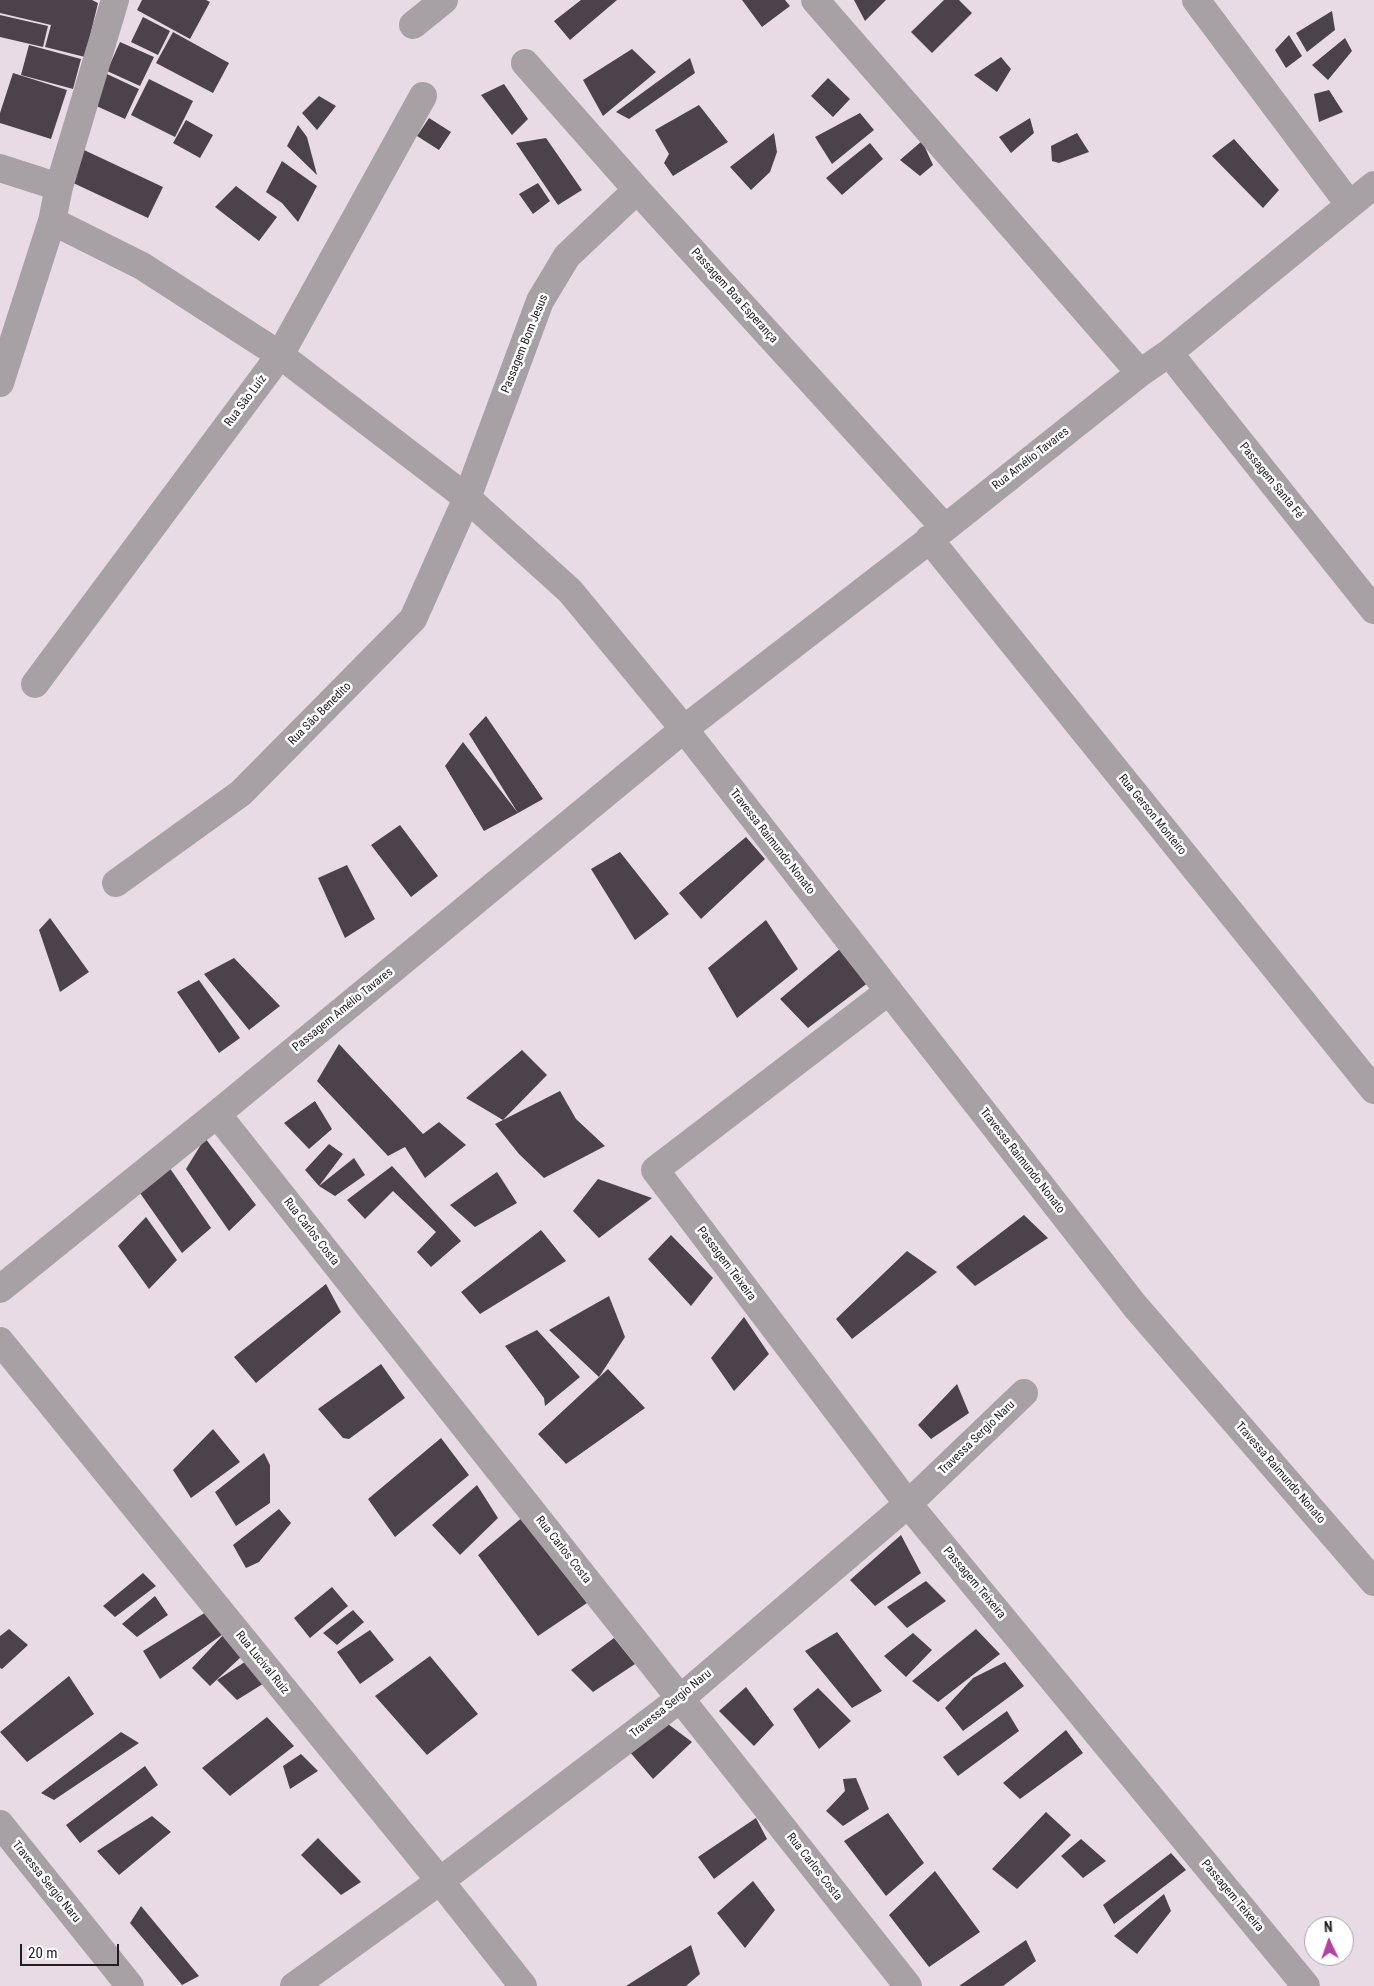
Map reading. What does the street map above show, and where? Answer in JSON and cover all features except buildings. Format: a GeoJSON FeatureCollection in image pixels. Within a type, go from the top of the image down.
{"type":"FeatureCollection","features":[{"type":"Feature","properties":{"kind":"street"},"geometry":{"type":"LineString","coordinates":[[0,382],[52,221],[59,187],[115,0]]}},
{"type":"Feature","properties":{"kind":"street"},"geometry":{"type":"LineString","coordinates":[[413,25],[444,0]]}},
{"type":"Feature","properties":{"kind":"street"},"geometry":{"type":"LineString","coordinates":[[815,0],[1140,373]]}},
{"type":"Feature","properties":{"kind":"street"},"geometry":{"type":"LineString","coordinates":[[1196,0],[1349,204]]}},
{"type":"Feature","properties":{"kind":"street","name":"Passagem Boa Esperança"},"geometry":{"type":"LineString","coordinates":[[525,63],[937,534]]}},
{"type":"Feature","properties":{"kind":"street","name":"Rua São Luíz"},"geometry":{"type":"LineString","coordinates":[[35,684],[280,355],[423,96]]}},
{"type":"Feature","properties":{"kind":"street"},"geometry":{"type":"LineString","coordinates":[[0,168],[59,187]]}},
{"type":"Feature","properties":{"kind":"street","name":"Rua Amélio Tavares"},"geometry":{"type":"LineString","coordinates":[[684,729],[937,534],[1140,373],[1169,353],[1374,185]]}},
{"type":"Feature","properties":{"kind":"street","name":"Passagem Bom Jesus"},"geometry":{"type":"LineString","coordinates":[[467,498],[540,301],[567,256],[637,190]]}},
{"type":"Feature","properties":{"kind":"street","name":"Travessa Raimundo Nonato"},"geometry":{"type":"LineString","coordinates":[[52,221],[142,266],[280,355],[467,498],[570,591],[684,729],[1135,1306],[1374,1582]]}},
{"type":"Feature","properties":{"kind":"street","name":"Passagem Santa Fé"},"geometry":{"type":"LineString","coordinates":[[1169,353],[1374,610]]}},
{"type":"Feature","properties":{"kind":"street","name":"Rua São Benedito"},"geometry":{"type":"LineString","coordinates":[[116,883],[241,793],[413,620],[467,498]]}},
{"type":"Feature","properties":{"kind":"street","name":"Rua Gerson Monteiro"},"geometry":{"type":"LineString","coordinates":[[937,534],[1374,1090]]}},
{"type":"Feature","properties":{"kind":"street","name":"Passagem Amélio Tavares"},"geometry":{"type":"LineString","coordinates":[[0,1290],[217,1114],[684,729]]}},
{"type":"Feature","properties":{"kind":"street","name":"Passagem Teixeira"},"geometry":{"type":"LineString","coordinates":[[889,991],[655,1170],[908,1504],[1306,1986]]}},
{"type":"Feature","properties":{"kind":"street","name":"Rua Carlos Costa"},"geometry":{"type":"LineString","coordinates":[[217,1114],[908,1986]]}},
{"type":"Feature","properties":{"kind":"street","name":"Rua Lucival Ruiz"},"geometry":{"type":"LineString","coordinates":[[0,1341],[440,1881],[523,1986]]}},
{"type":"Feature","properties":{"kind":"street","name":"Travessa Sergio Naru"},"geometry":{"type":"LineString","coordinates":[[294,1986],[440,1881],[681,1698],[908,1504],[1024,1393]]}},
{"type":"Feature","properties":{"kind":"street","name":"Travessa Sergio Naru"},"geometry":{"type":"LineString","coordinates":[[0,1824],[130,1986]]}}]}
